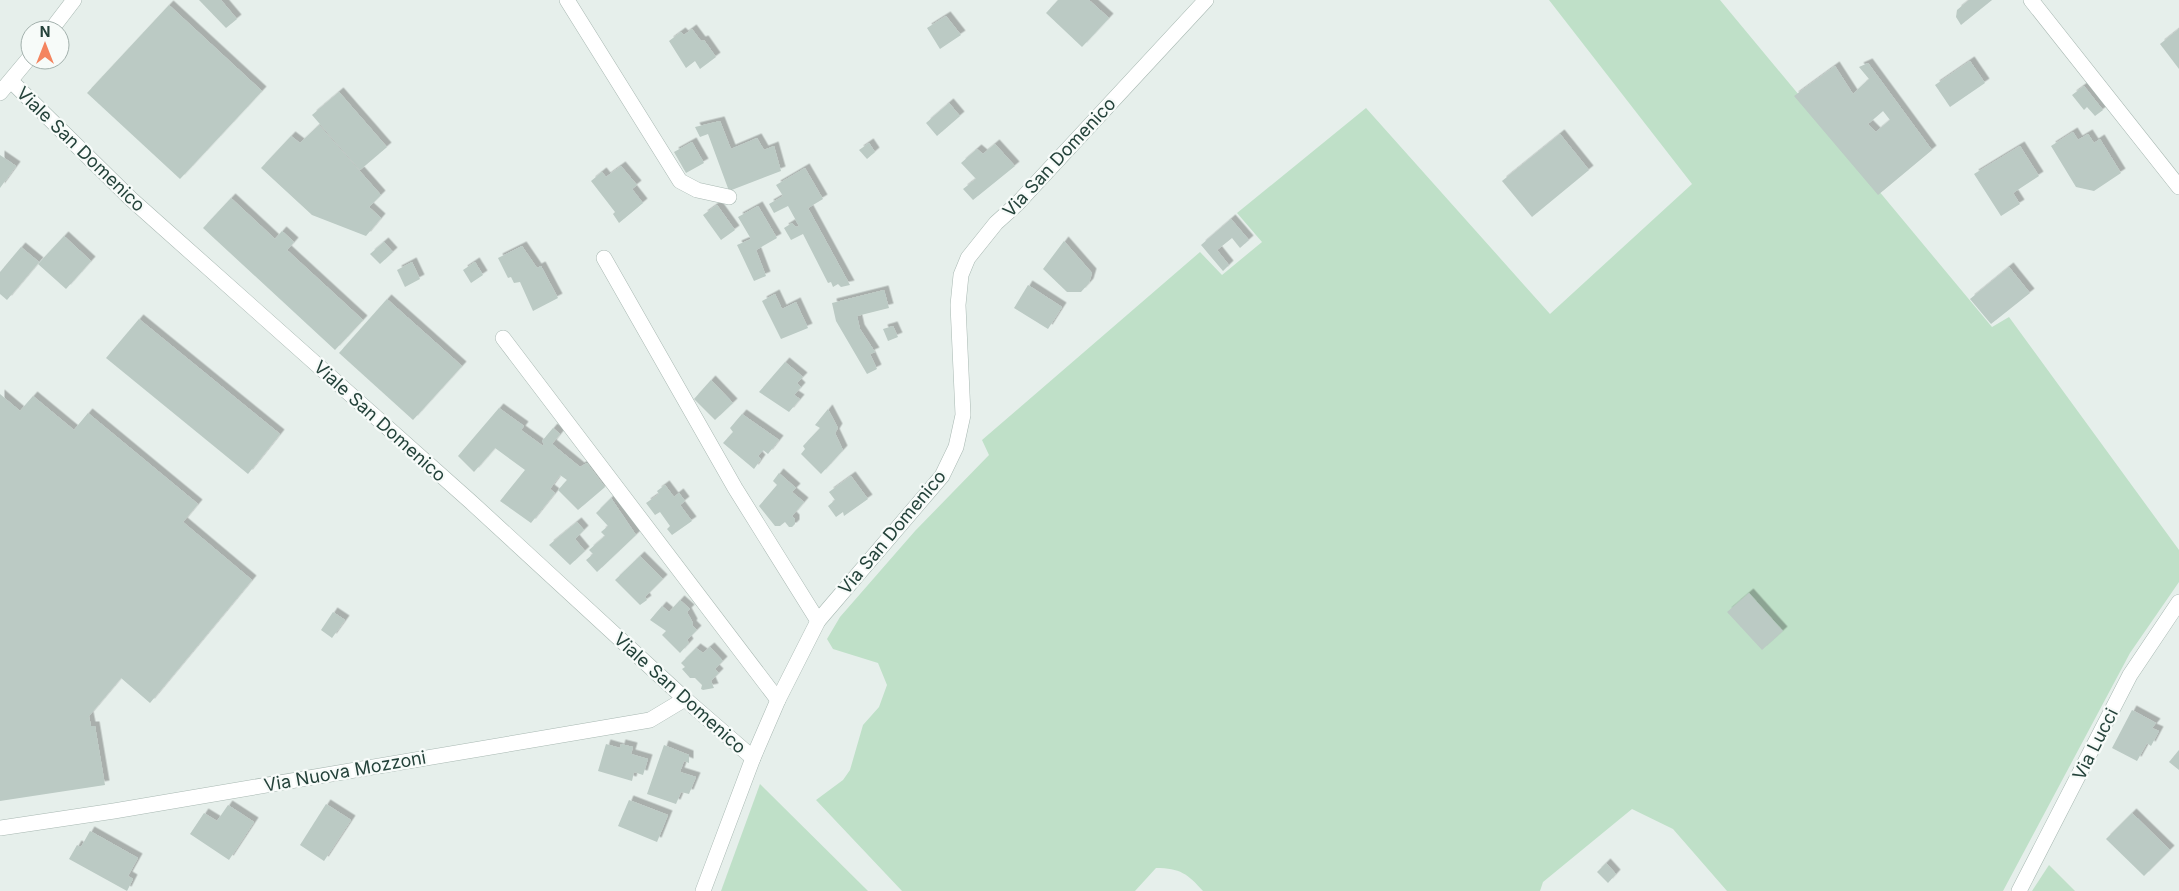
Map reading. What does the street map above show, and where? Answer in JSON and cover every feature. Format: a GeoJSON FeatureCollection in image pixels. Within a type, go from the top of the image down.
{"type":"FeatureCollection","features":[{"type":"Feature","properties":{"kind":"street"},"geometry":{"type":"LineString","coordinates":[[59,20],[74,0]]}},
{"type":"Feature","properties":{"kind":"street"},"geometry":{"type":"LineString","coordinates":[[567,0],[680,181],[697,190],[729,197]]}},
{"type":"Feature","properties":{"kind":"street","name":"Via San Domenico"},"geometry":{"type":"LineString","coordinates":[[703,891],[753,758],[778,700],[818,621],[942,476],[956,447],[963,415],[958,305],[961,275],[968,258],[996,223],[1017,204],[1206,0]]}},
{"type":"Feature","properties":{"kind":"street"},"geometry":{"type":"LineString","coordinates":[[2031,0],[2179,187]]}},
{"type":"Feature","properties":{"kind":"street"},"geometry":{"type":"LineString","coordinates":[[3,91],[20,70]]}},
{"type":"Feature","properties":{"kind":"street","name":"Viale San Domenico"},"geometry":{"type":"LineString","coordinates":[[3,91],[131,199],[471,502],[685,699],[753,758]]}},
{"type":"Feature","properties":{"kind":"street"},"geometry":{"type":"LineString","coordinates":[[604,258],[735,488],[818,621]]}},
{"type":"Feature","properties":{"kind":"street"},"geometry":{"type":"LineString","coordinates":[[503,338],[778,700]]}},
{"type":"Feature","properties":{"kind":"street","name":"Via Lucci"},"geometry":{"type":"LineString","coordinates":[[2020,891],[2130,675],[2179,602]]}},
{"type":"Feature","properties":{"kind":"street","name":"Via Nuova Mozzoni"},"geometry":{"type":"LineString","coordinates":[[0,828],[114,811],[650,720],[685,699]]}},
{"type":"Feature","properties":{"kind":"green space"},"geometry":{"type":"Polygon","coordinates":[[[1549,0],[1720,0],[1992,327],[2009,317],[2179,550],[2179,582],[2130,653],[2003,891],[1727,891],[1673,829],[1632,809],[1543,882],[1540,891],[1203,891],[1183,873],[1171,869],[1156,868],[1135,891],[902,891],[816,800],[843,780],[850,770],[863,725],[879,707],[887,685],[878,663],[833,649],[827,639],[840,617],[915,531],[989,455],[982,440],[1200,252],[1222,275],[1262,242],[1237,213],[1366,108],[1550,314],[1692,184],[1549,0]]]}},
{"type":"Feature","properties":{"kind":"green space"},"geometry":{"type":"Polygon","coordinates":[[[760,784],[868,891],[721,891],[760,784]]]}},
{"type":"Feature","properties":{"kind":"green space"},"geometry":{"type":"Polygon","coordinates":[[[2049,865],[2075,891],[2032,891],[2049,865]]]}},
{"type":"Feature","properties":{"kind":"building"},"geometry":{"type":"Polygon","coordinates":[[[199,0],[221,0],[237,19],[226,28],[199,0]]]}},
{"type":"Feature","properties":{"kind":"building"},"geometry":{"type":"Polygon","coordinates":[[[1058,0],[1089,0],[1109,18],[1082,47],[1046,13],[1058,0]]]}},
{"type":"Feature","properties":{"kind":"building"},"geometry":{"type":"Polygon","coordinates":[[[1969,0],[1992,0],[1961,25],[1956,17],[1957,10],[1969,0]]]}},
{"type":"Feature","properties":{"kind":"building"},"geometry":{"type":"Polygon","coordinates":[[[169,5],[262,91],[180,179],[87,93],[169,5]]]}},
{"type":"Feature","properties":{"kind":"building"},"geometry":{"type":"Polygon","coordinates":[[[946,16],[961,35],[940,49],[927,28],[946,16]]]}},
{"type":"Feature","properties":{"kind":"building"},"geometry":{"type":"Polygon","coordinates":[[[692,29],[701,41],[704,40],[716,57],[700,69],[695,61],[686,68],[669,41],[681,32],[684,35],[692,29]]]}},
{"type":"Feature","properties":{"kind":"building"},"geometry":{"type":"Polygon","coordinates":[[[2179,29],[2179,69],[2160,44],[2179,29]]]}},
{"type":"Feature","properties":{"kind":"building"},"geometry":{"type":"Polygon","coordinates":[[[1970,61],[1985,83],[1950,107],[1935,85],[1970,61]]]}},
{"type":"Feature","properties":{"kind":"building"},"geometry":{"type":"Polygon","coordinates":[[[1868,63],[1932,150],[1878,195],[1794,96],[1835,66],[1853,94],[1869,79],[1859,67],[1868,63]],[[1883,111],[1868,124],[1876,132],[1890,120],[1883,111]]]}},
{"type":"Feature","properties":{"kind":"building"},"geometry":{"type":"Polygon","coordinates":[[[2084,86],[2103,110],[2095,116],[2087,107],[2084,110],[2072,95],[2084,86]]]}},
{"type":"Feature","properties":{"kind":"building"},"geometry":{"type":"Polygon","coordinates":[[[339,92],[387,147],[360,170],[312,115],[339,92]]]}},
{"type":"Feature","properties":{"kind":"building"},"geometry":{"type":"Polygon","coordinates":[[[949,103],[960,116],[937,136],[926,123],[949,103]]]}},
{"type":"Feature","properties":{"kind":"building"},"geometry":{"type":"Polygon","coordinates":[[[720,121],[731,149],[757,138],[764,150],[774,146],[781,171],[729,191],[708,134],[700,137],[695,127],[720,121]]]}},
{"type":"Feature","properties":{"kind":"building"},"geometry":{"type":"Polygon","coordinates":[[[319,125],[381,195],[369,207],[381,218],[366,236],[312,215],[261,168],[291,136],[300,143],[319,125]]]}},
{"type":"Feature","properties":{"kind":"building"},"geometry":{"type":"Polygon","coordinates":[[[2073,132],[2078,140],[2088,134],[2094,143],[2100,139],[2121,173],[2094,191],[2076,187],[2051,146],[2073,132]]]}},
{"type":"Feature","properties":{"kind":"building"},"geometry":{"type":"Polygon","coordinates":[[[1560,134],[1589,170],[1532,217],[1502,181],[1560,134]]]}},
{"type":"Feature","properties":{"kind":"building"},"geometry":{"type":"Polygon","coordinates":[[[692,142],[704,163],[686,173],[674,152],[692,142]]]}},
{"type":"Feature","properties":{"kind":"building"},"geometry":{"type":"Polygon","coordinates":[[[869,143],[875,152],[867,159],[859,150],[869,143]]]}},
{"type":"Feature","properties":{"kind":"building"},"geometry":{"type":"Polygon","coordinates":[[[995,144],[1015,166],[973,200],[963,189],[976,179],[961,163],[977,149],[983,154],[995,144]]]}},
{"type":"Feature","properties":{"kind":"building"},"geometry":{"type":"Polygon","coordinates":[[[2020,146],[2039,176],[2013,193],[2020,204],[2001,216],[1974,174],[2020,146]]]}},
{"type":"Feature","properties":{"kind":"building"},"geometry":{"type":"Polygon","coordinates":[[[0,155],[16,166],[0,188],[0,155]]]}},
{"type":"Feature","properties":{"kind":"building"},"geometry":{"type":"Polygon","coordinates":[[[621,166],[637,185],[632,189],[643,203],[619,223],[613,214],[615,212],[591,181],[602,172],[606,177],[621,166]]]}},
{"type":"Feature","properties":{"kind":"building"},"geometry":{"type":"Polygon","coordinates":[[[805,168],[823,199],[808,208],[850,285],[841,287],[838,284],[833,287],[831,282],[828,283],[803,234],[791,240],[784,228],[792,223],[796,227],[799,226],[788,206],[774,213],[769,204],[783,196],[776,185],[805,168]]]}},
{"type":"Feature","properties":{"kind":"building"},"geometry":{"type":"Polygon","coordinates":[[[231,198],[275,239],[282,231],[294,242],[287,250],[363,320],[335,350],[203,228],[231,198]]]}},
{"type":"Feature","properties":{"kind":"building"},"geometry":{"type":"Polygon","coordinates":[[[717,205],[735,230],[721,240],[703,215],[717,205]]]}},
{"type":"Feature","properties":{"kind":"building"},"geometry":{"type":"Polygon","coordinates":[[[758,206],[777,238],[756,250],[766,276],[754,281],[737,245],[751,239],[738,217],[758,206]]]}},
{"type":"Feature","properties":{"kind":"building"},"geometry":{"type":"Polygon","coordinates":[[[1231,219],[1249,240],[1240,248],[1232,238],[1217,250],[1229,265],[1223,271],[1201,245],[1231,219]]]}},
{"type":"Feature","properties":{"kind":"building"},"geometry":{"type":"Polygon","coordinates":[[[64,236],[91,261],[66,289],[38,264],[64,236]]]}},
{"type":"Feature","properties":{"kind":"building"},"geometry":{"type":"Polygon","coordinates":[[[1064,241],[1092,273],[1089,283],[1081,292],[1067,292],[1043,269],[1064,241]]]}},
{"type":"Feature","properties":{"kind":"building"},"geometry":{"type":"Polygon","coordinates":[[[384,242],[393,252],[380,264],[370,254],[384,242]]]}},
{"type":"Feature","properties":{"kind":"building"},"geometry":{"type":"Polygon","coordinates":[[[522,246],[537,268],[541,266],[558,298],[533,311],[520,282],[514,283],[511,277],[508,278],[498,258],[522,246]]]}},
{"type":"Feature","properties":{"kind":"building"},"geometry":{"type":"Polygon","coordinates":[[[21,247],[39,262],[7,300],[0,294],[0,272],[21,247]]]}},
{"type":"Feature","properties":{"kind":"building"},"geometry":{"type":"Polygon","coordinates":[[[412,262],[420,279],[405,287],[397,270],[412,262]]]}},
{"type":"Feature","properties":{"kind":"building"},"geometry":{"type":"Polygon","coordinates":[[[475,262],[483,275],[471,283],[463,270],[475,262]]]}},
{"type":"Feature","properties":{"kind":"building"},"geometry":{"type":"Polygon","coordinates":[[[2009,267],[2030,293],[1991,324],[1970,299],[2009,267]]]}},
{"type":"Feature","properties":{"kind":"building"},"geometry":{"type":"Polygon","coordinates":[[[1028,285],[1062,307],[1048,329],[1014,308],[1028,285]]]}},
{"type":"Feature","properties":{"kind":"building"},"geometry":{"type":"Polygon","coordinates":[[[884,290],[889,308],[857,316],[860,329],[875,352],[870,354],[877,369],[867,374],[836,321],[832,303],[884,290]]]}},
{"type":"Feature","properties":{"kind":"building"},"geometry":{"type":"Polygon","coordinates":[[[775,294],[782,309],[796,302],[808,328],[781,339],[762,301],[775,294]]]}},
{"type":"Feature","properties":{"kind":"building"},"geometry":{"type":"Polygon","coordinates":[[[387,299],[462,366],[413,420],[339,353],[387,299]]]}},
{"type":"Feature","properties":{"kind":"building"},"geometry":{"type":"Polygon","coordinates":[[[139,319],[280,434],[248,474],[106,358],[139,319]]]}},
{"type":"Feature","properties":{"kind":"building"},"geometry":{"type":"Polygon","coordinates":[[[893,326],[898,337],[888,341],[883,329],[893,326]]]}},
{"type":"Feature","properties":{"kind":"building"},"geometry":{"type":"Polygon","coordinates":[[[785,362],[803,377],[797,383],[801,387],[794,395],[800,399],[789,412],[759,392],[785,362]]]}},
{"type":"Feature","properties":{"kind":"building"},"geometry":{"type":"Polygon","coordinates":[[[711,380],[733,403],[715,420],[694,399],[711,380]]]}},
{"type":"Feature","properties":{"kind":"building"},"geometry":{"type":"Polygon","coordinates":[[[0,394],[20,411],[33,396],[74,430],[88,413],[198,504],[183,522],[252,580],[150,703],[121,678],[89,716],[91,726],[95,726],[105,785],[0,801],[0,394]]]}},
{"type":"Feature","properties":{"kind":"building"},"geometry":{"type":"Polygon","coordinates":[[[499,408],[524,426],[521,430],[543,446],[542,441],[553,428],[560,434],[552,444],[580,467],[587,463],[605,487],[578,510],[558,490],[567,480],[560,475],[550,489],[555,493],[531,523],[500,501],[525,470],[495,448],[474,472],[458,456],[499,408]]]}},
{"type":"Feature","properties":{"kind":"building"},"geometry":{"type":"Polygon","coordinates":[[[828,409],[838,428],[835,433],[843,450],[821,474],[801,454],[805,449],[803,446],[820,428],[815,425],[828,409]]]}},
{"type":"Feature","properties":{"kind":"building"},"geometry":{"type":"Polygon","coordinates":[[[742,414],[779,440],[768,454],[763,450],[758,456],[761,459],[754,469],[723,443],[733,432],[730,428],[742,414]]]}},
{"type":"Feature","properties":{"kind":"building"},"geometry":{"type":"Polygon","coordinates":[[[779,473],[796,488],[792,492],[804,502],[792,516],[795,519],[795,524],[792,527],[789,527],[785,522],[780,526],[775,526],[759,506],[777,485],[773,481],[779,473]]]}},
{"type":"Feature","properties":{"kind":"building"},"geometry":{"type":"Polygon","coordinates":[[[851,476],[868,499],[844,516],[843,512],[836,517],[828,506],[835,500],[829,492],[851,476]]]}},
{"type":"Feature","properties":{"kind":"building"},"geometry":{"type":"Polygon","coordinates":[[[665,485],[674,497],[679,493],[685,501],[680,505],[692,521],[672,535],[667,529],[670,526],[660,512],[655,515],[646,503],[659,494],[657,491],[665,485]]]}},
{"type":"Feature","properties":{"kind":"building"},"geometry":{"type":"Polygon","coordinates":[[[611,498],[636,535],[597,572],[586,560],[593,554],[589,550],[605,536],[601,532],[608,526],[596,513],[611,498]]]}},
{"type":"Feature","properties":{"kind":"building"},"geometry":{"type":"Polygon","coordinates":[[[577,522],[584,530],[575,539],[585,551],[570,565],[549,545],[577,522]]]}},
{"type":"Feature","properties":{"kind":"building"},"geometry":{"type":"Polygon","coordinates":[[[640,556],[663,579],[645,597],[647,600],[640,605],[615,580],[640,556]]]}},
{"type":"Feature","properties":{"kind":"building"},"geometry":{"type":"Polygon","coordinates":[[[1749,593],[1783,631],[1762,650],[1727,612],[1749,593]]]}},
{"type":"Feature","properties":{"kind":"building"},"geometry":{"type":"Polygon","coordinates":[[[680,600],[690,609],[687,612],[693,623],[692,625],[697,630],[687,640],[689,643],[680,653],[662,635],[666,631],[650,620],[662,606],[669,612],[680,600]]]}},
{"type":"Feature","properties":{"kind":"building"},"geometry":{"type":"Polygon","coordinates":[[[333,612],[345,620],[332,638],[321,630],[333,612]]]}},
{"type":"Feature","properties":{"kind":"building"},"geometry":{"type":"Polygon","coordinates":[[[710,647],[723,661],[715,669],[719,673],[711,681],[714,688],[703,690],[701,689],[702,685],[695,678],[690,678],[682,669],[685,667],[681,663],[696,648],[703,653],[710,647]]]}},
{"type":"Feature","properties":{"kind":"building"},"geometry":{"type":"Polygon","coordinates":[[[2132,710],[2156,723],[2152,728],[2159,731],[2151,746],[2147,743],[2137,761],[2112,748],[2132,710]]]}},
{"type":"Feature","properties":{"kind":"building"},"geometry":{"type":"Polygon","coordinates":[[[606,744],[620,748],[621,744],[633,747],[631,754],[648,759],[643,775],[634,772],[632,781],[598,771],[606,744]]]}},
{"type":"Feature","properties":{"kind":"building"},"geometry":{"type":"Polygon","coordinates":[[[664,745],[689,755],[689,763],[684,761],[680,772],[696,777],[689,794],[681,792],[676,804],[647,794],[664,745]]]}},
{"type":"Feature","properties":{"kind":"building"},"geometry":{"type":"Polygon","coordinates":[[[2179,750],[2179,770],[2169,762],[2179,750]]]}},
{"type":"Feature","properties":{"kind":"building"},"geometry":{"type":"Polygon","coordinates":[[[629,800],[668,815],[657,842],[618,826],[629,800]]]}},
{"type":"Feature","properties":{"kind":"building"},"geometry":{"type":"Polygon","coordinates":[[[326,804],[351,820],[324,861],[300,845],[326,804]]]}},
{"type":"Feature","properties":{"kind":"building"},"geometry":{"type":"Polygon","coordinates":[[[228,805],[254,822],[229,860],[190,834],[204,813],[217,821],[228,805]]]}},
{"type":"Feature","properties":{"kind":"building"},"geometry":{"type":"Polygon","coordinates":[[[2132,813],[2170,850],[2144,876],[2106,839],[2132,813]]]}},
{"type":"Feature","properties":{"kind":"building"},"geometry":{"type":"Polygon","coordinates":[[[90,831],[138,858],[128,876],[133,879],[127,891],[69,859],[77,845],[81,847],[90,831]]]}},
{"type":"Feature","properties":{"kind":"building"},"geometry":{"type":"Polygon","coordinates":[[[1606,863],[1616,874],[1608,883],[1597,872],[1606,863]]]}}]}
